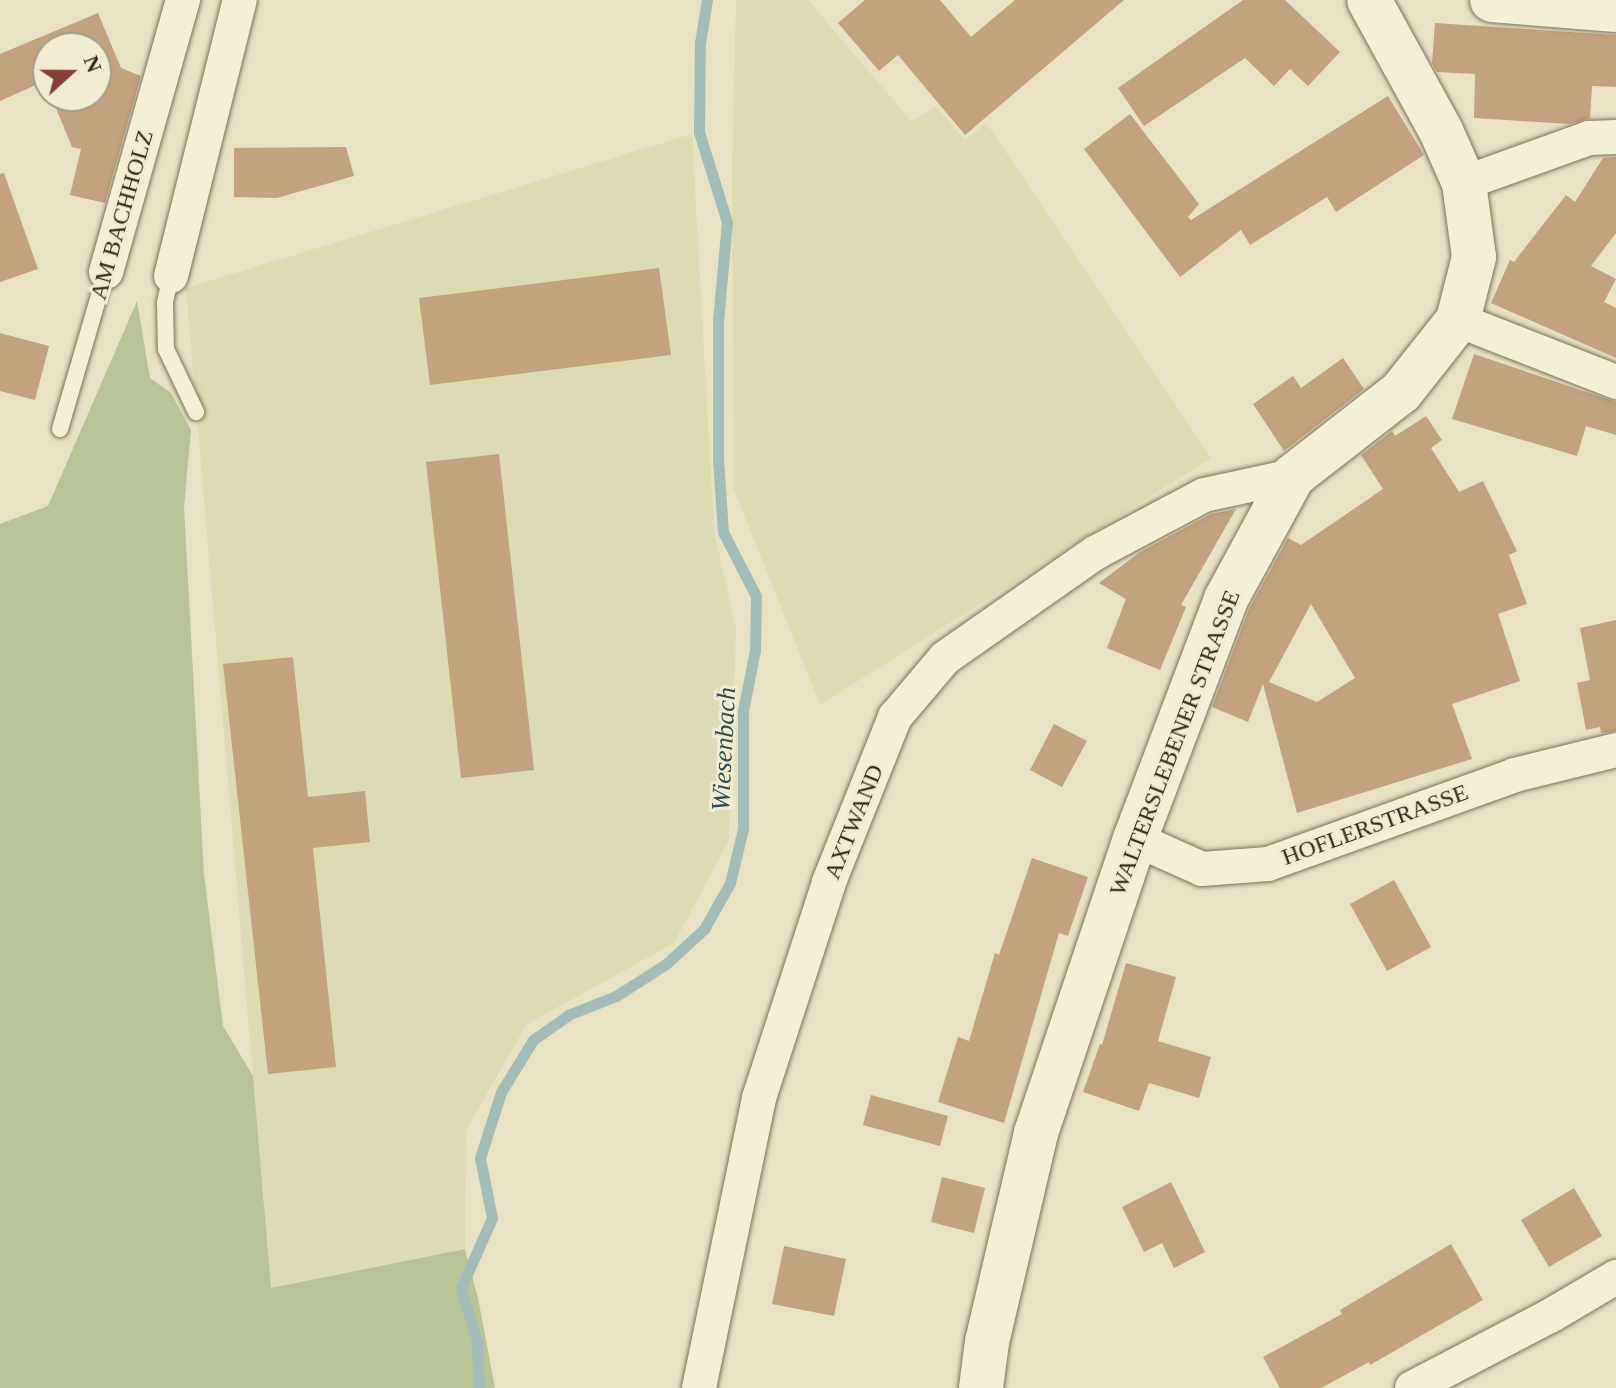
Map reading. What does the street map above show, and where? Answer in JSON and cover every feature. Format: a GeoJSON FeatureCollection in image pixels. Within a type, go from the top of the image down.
{"type":"FeatureCollection","features":[{"type":"Feature","properties":{"kind":"street","name":"AM BACHHOLZ"},"geometry":{"type":"LineString","coordinates":[[106,272],[183,0]]}},
{"type":"Feature","properties":{"kind":"street"},"geometry":{"type":"LineString","coordinates":[[171,276],[240,0]]}},
{"type":"Feature","properties":{"kind":"street","name":"WALTERSLEBENER STRASSE"},"geometry":{"type":"LineString","coordinates":[[981,1388],[987,1342],[1036,1133],[1135,839],[1226,599],[1293,476],[1401,392],[1458,320],[1474,257],[1464,183],[1441,131],[1369,0]]}},
{"type":"Feature","properties":{"kind":"street"},"geometry":{"type":"LineString","coordinates":[[1492,0],[1616,10]]}},
{"type":"Feature","properties":{"kind":"street"},"geometry":{"type":"LineString","coordinates":[[1464,183],[1589,138],[1616,137]]}},
{"type":"Feature","properties":{"kind":"street"},"geometry":{"type":"LineString","coordinates":[[1458,320],[1616,382]]}},
{"type":"Feature","properties":{"kind":"street","name":"AXTWAND"},"geometry":{"type":"LineString","coordinates":[[699,1388],[759,1098],[829,882],[895,717],[945,658],[1095,553],[1204,495],[1293,476]]}},
{"type":"Feature","properties":{"kind":"street","name":"HOFLERSTRASSE"},"geometry":{"type":"LineString","coordinates":[[1135,839],[1202,869],[1268,864],[1515,775],[1616,750]]}},
{"type":"Feature","properties":{"kind":"street"},"geometry":{"type":"LineString","coordinates":[[1412,1388],[1550,1316],[1616,1277]]}},
{"type":"Feature","properties":{"kind":"lane","name":"AM BACHHOLZ"},"geometry":{"type":"LineString","coordinates":[[60,429],[106,272]]}},
{"type":"Feature","properties":{"kind":"lane"},"geometry":{"type":"LineString","coordinates":[[171,276],[165,303],[166,349],[196,412]]}},
{"type":"Feature","properties":{"kind":"green space"},"geometry":{"type":"Polygon","coordinates":[[[736,0],[808,0],[911,121],[936,107],[965,140],[987,124],[1211,458],[820,705],[734,490],[732,171],[736,0]]]}},
{"type":"Feature","properties":{"kind":"green space"},"geometry":{"type":"Polygon","coordinates":[[[692,134],[714,531],[736,629],[729,840],[674,943],[527,1024],[466,1130],[465,1249],[271,1288],[186,288],[692,134]]]}},
{"type":"Feature","properties":{"kind":"green space"},"geometry":{"type":"Polygon","coordinates":[[[137,301],[150,378],[171,393],[191,430],[184,507],[204,874],[223,1026],[253,1076],[271,1288],[465,1249],[495,1388],[0,1388],[0,524],[48,506],[137,301]]]}},
{"type":"Feature","properties":{"kind":"building"},"geometry":{"type":"Polygon","coordinates":[[[865,0],[940,0],[971,37],[1015,0],[1124,0],[965,135],[898,55],[879,71],[838,23],[865,0]]]}},
{"type":"Feature","properties":{"kind":"building"},"geometry":{"type":"Polygon","coordinates":[[[1243,0],[1285,0],[1340,52],[1308,86],[1290,69],[1274,86],[1245,58],[1144,126],[1118,88],[1243,0]]]}},
{"type":"Feature","properties":{"kind":"building"},"geometry":{"type":"Polygon","coordinates":[[[98,13],[106,32],[53,32],[98,13]]]}},
{"type":"Feature","properties":{"kind":"building"},"geometry":{"type":"Polygon","coordinates":[[[1435,23],[1616,35],[1616,87],[1592,86],[1590,118],[1570,124],[1474,118],[1475,74],[1437,72],[1432,63],[1435,23]]]}},
{"type":"Feature","properties":{"kind":"building"},"geometry":{"type":"Polygon","coordinates":[[[32,41],[32,87],[0,101],[0,54],[32,41]]]}},
{"type":"Feature","properties":{"kind":"building"},"geometry":{"type":"Polygon","coordinates":[[[112,46],[121,68],[141,76],[105,203],[70,195],[81,149],[72,147],[58,112],[112,112],[112,46]]]}},
{"type":"Feature","properties":{"kind":"building"},"geometry":{"type":"Polygon","coordinates":[[[1388,96],[1424,155],[1336,212],[1327,197],[1250,245],[1241,230],[1180,277],[1084,149],[1130,114],[1199,204],[1188,217],[1191,220],[1388,96]]]}},
{"type":"Feature","properties":{"kind":"building"},"geometry":{"type":"Polygon","coordinates":[[[346,147],[354,176],[277,198],[234,197],[234,148],[346,147]]]}},
{"type":"Feature","properties":{"kind":"building"},"geometry":{"type":"Polygon","coordinates":[[[1616,157],[1616,233],[1591,266],[1616,279],[1604,302],[1616,308],[1616,358],[1491,303],[1510,260],[1514,262],[1566,195],[1575,202],[1603,158],[1616,157]]]}},
{"type":"Feature","properties":{"kind":"building"},"geometry":{"type":"Polygon","coordinates":[[[4,173],[38,269],[0,282],[0,174],[4,173]]]}},
{"type":"Feature","properties":{"kind":"building"},"geometry":{"type":"Polygon","coordinates":[[[659,268],[671,355],[430,385],[419,298],[659,268]]]}},
{"type":"Feature","properties":{"kind":"building"},"geometry":{"type":"Polygon","coordinates":[[[0,333],[49,346],[35,400],[0,391],[0,333]]]}},
{"type":"Feature","properties":{"kind":"building"},"geometry":{"type":"Polygon","coordinates":[[[1474,354],[1616,402],[1616,435],[1586,426],[1577,456],[1452,419],[1474,354]]]}},
{"type":"Feature","properties":{"kind":"building"},"geometry":{"type":"Polygon","coordinates":[[[1343,358],[1364,389],[1284,451],[1253,404],[1293,376],[1301,388],[1343,358]]]}},
{"type":"Feature","properties":{"kind":"building"},"geometry":{"type":"Polygon","coordinates":[[[1426,416],[1442,440],[1431,448],[1459,492],[1483,481],[1517,551],[1509,555],[1527,604],[1498,614],[1520,681],[1452,704],[1472,759],[1297,813],[1263,684],[1248,722],[1212,707],[1249,609],[1288,538],[1301,545],[1383,489],[1361,455],[1392,431],[1395,436],[1426,416]],[[1311,604],[1269,682],[1317,702],[1355,678],[1311,604]]]}},
{"type":"Feature","properties":{"kind":"building"},"geometry":{"type":"Polygon","coordinates":[[[499,454],[534,770],[461,778],[426,462],[499,454]]]}},
{"type":"Feature","properties":{"kind":"building"},"geometry":{"type":"Polygon","coordinates":[[[1236,509],[1181,605],[1186,607],[1160,670],[1107,648],[1126,599],[1099,583],[1140,552],[1211,514],[1236,509]]]}},
{"type":"Feature","properties":{"kind":"building"},"geometry":{"type":"Polygon","coordinates":[[[1616,620],[1616,731],[1601,733],[1600,727],[1586,730],[1577,683],[1590,680],[1580,628],[1616,620]]]}},
{"type":"Feature","properties":{"kind":"building"},"geometry":{"type":"Polygon","coordinates":[[[293,657],[308,797],[365,791],[370,842],[313,848],[336,1067],[268,1074],[223,664],[293,657]]]}},
{"type":"Feature","properties":{"kind":"building"},"geometry":{"type":"Polygon","coordinates":[[[1054,724],[1087,741],[1062,787],[1030,770],[1054,724]]]}},
{"type":"Feature","properties":{"kind":"building"},"geometry":{"type":"Polygon","coordinates":[[[1032,858],[1088,877],[1068,936],[1059,933],[1004,1123],[938,1102],[958,1037],[969,1041],[995,953],[999,955],[1032,858]]]}},
{"type":"Feature","properties":{"kind":"building"},"geometry":{"type":"Polygon","coordinates":[[[1394,880],[1431,947],[1387,971],[1350,904],[1394,880]]]}},
{"type":"Feature","properties":{"kind":"building"},"geometry":{"type":"Polygon","coordinates":[[[1126,963],[1176,977],[1158,1041],[1211,1057],[1199,1098],[1149,1083],[1139,1111],[1083,1092],[1102,1045],[1126,963]]]}},
{"type":"Feature","properties":{"kind":"building"},"geometry":{"type":"Polygon","coordinates":[[[871,1095],[948,1116],[940,1146],[863,1125],[871,1095]]]}},
{"type":"Feature","properties":{"kind":"building"},"geometry":{"type":"Polygon","coordinates":[[[942,1177],[985,1188],[974,1233],[931,1222],[942,1177]]]}},
{"type":"Feature","properties":{"kind":"building"},"geometry":{"type":"Polygon","coordinates":[[[1171,1182],[1205,1252],[1174,1268],[1162,1243],[1144,1252],[1122,1207],[1171,1182]]]}},
{"type":"Feature","properties":{"kind":"building"},"geometry":{"type":"Polygon","coordinates":[[[1574,1188],[1602,1236],[1549,1267],[1521,1220],[1574,1188]]]}},
{"type":"Feature","properties":{"kind":"building"},"geometry":{"type":"Polygon","coordinates":[[[1451,1244],[1483,1300],[1370,1365],[1369,1362],[1321,1388],[1280,1388],[1263,1357],[1342,1314],[1340,1310],[1451,1244]]]}},
{"type":"Feature","properties":{"kind":"building"},"geometry":{"type":"Polygon","coordinates":[[[784,1246],[846,1259],[834,1316],[772,1304],[784,1246]]]}},
{"type":"Feature","properties":{"kind":"waterway","name":"Wiesenbach"},"geometry":{"type":"LineString","coordinates":[[479,1388],[477,1342],[461,1288],[492,1218],[480,1158],[501,1092],[533,1040],[570,1014],[616,996],[666,964],[704,929],[730,883],[743,829],[743,711],[755,650],[756,596],[723,532],[718,459],[718,322],[727,222],[699,132],[700,43],[707,0]]}}]}
